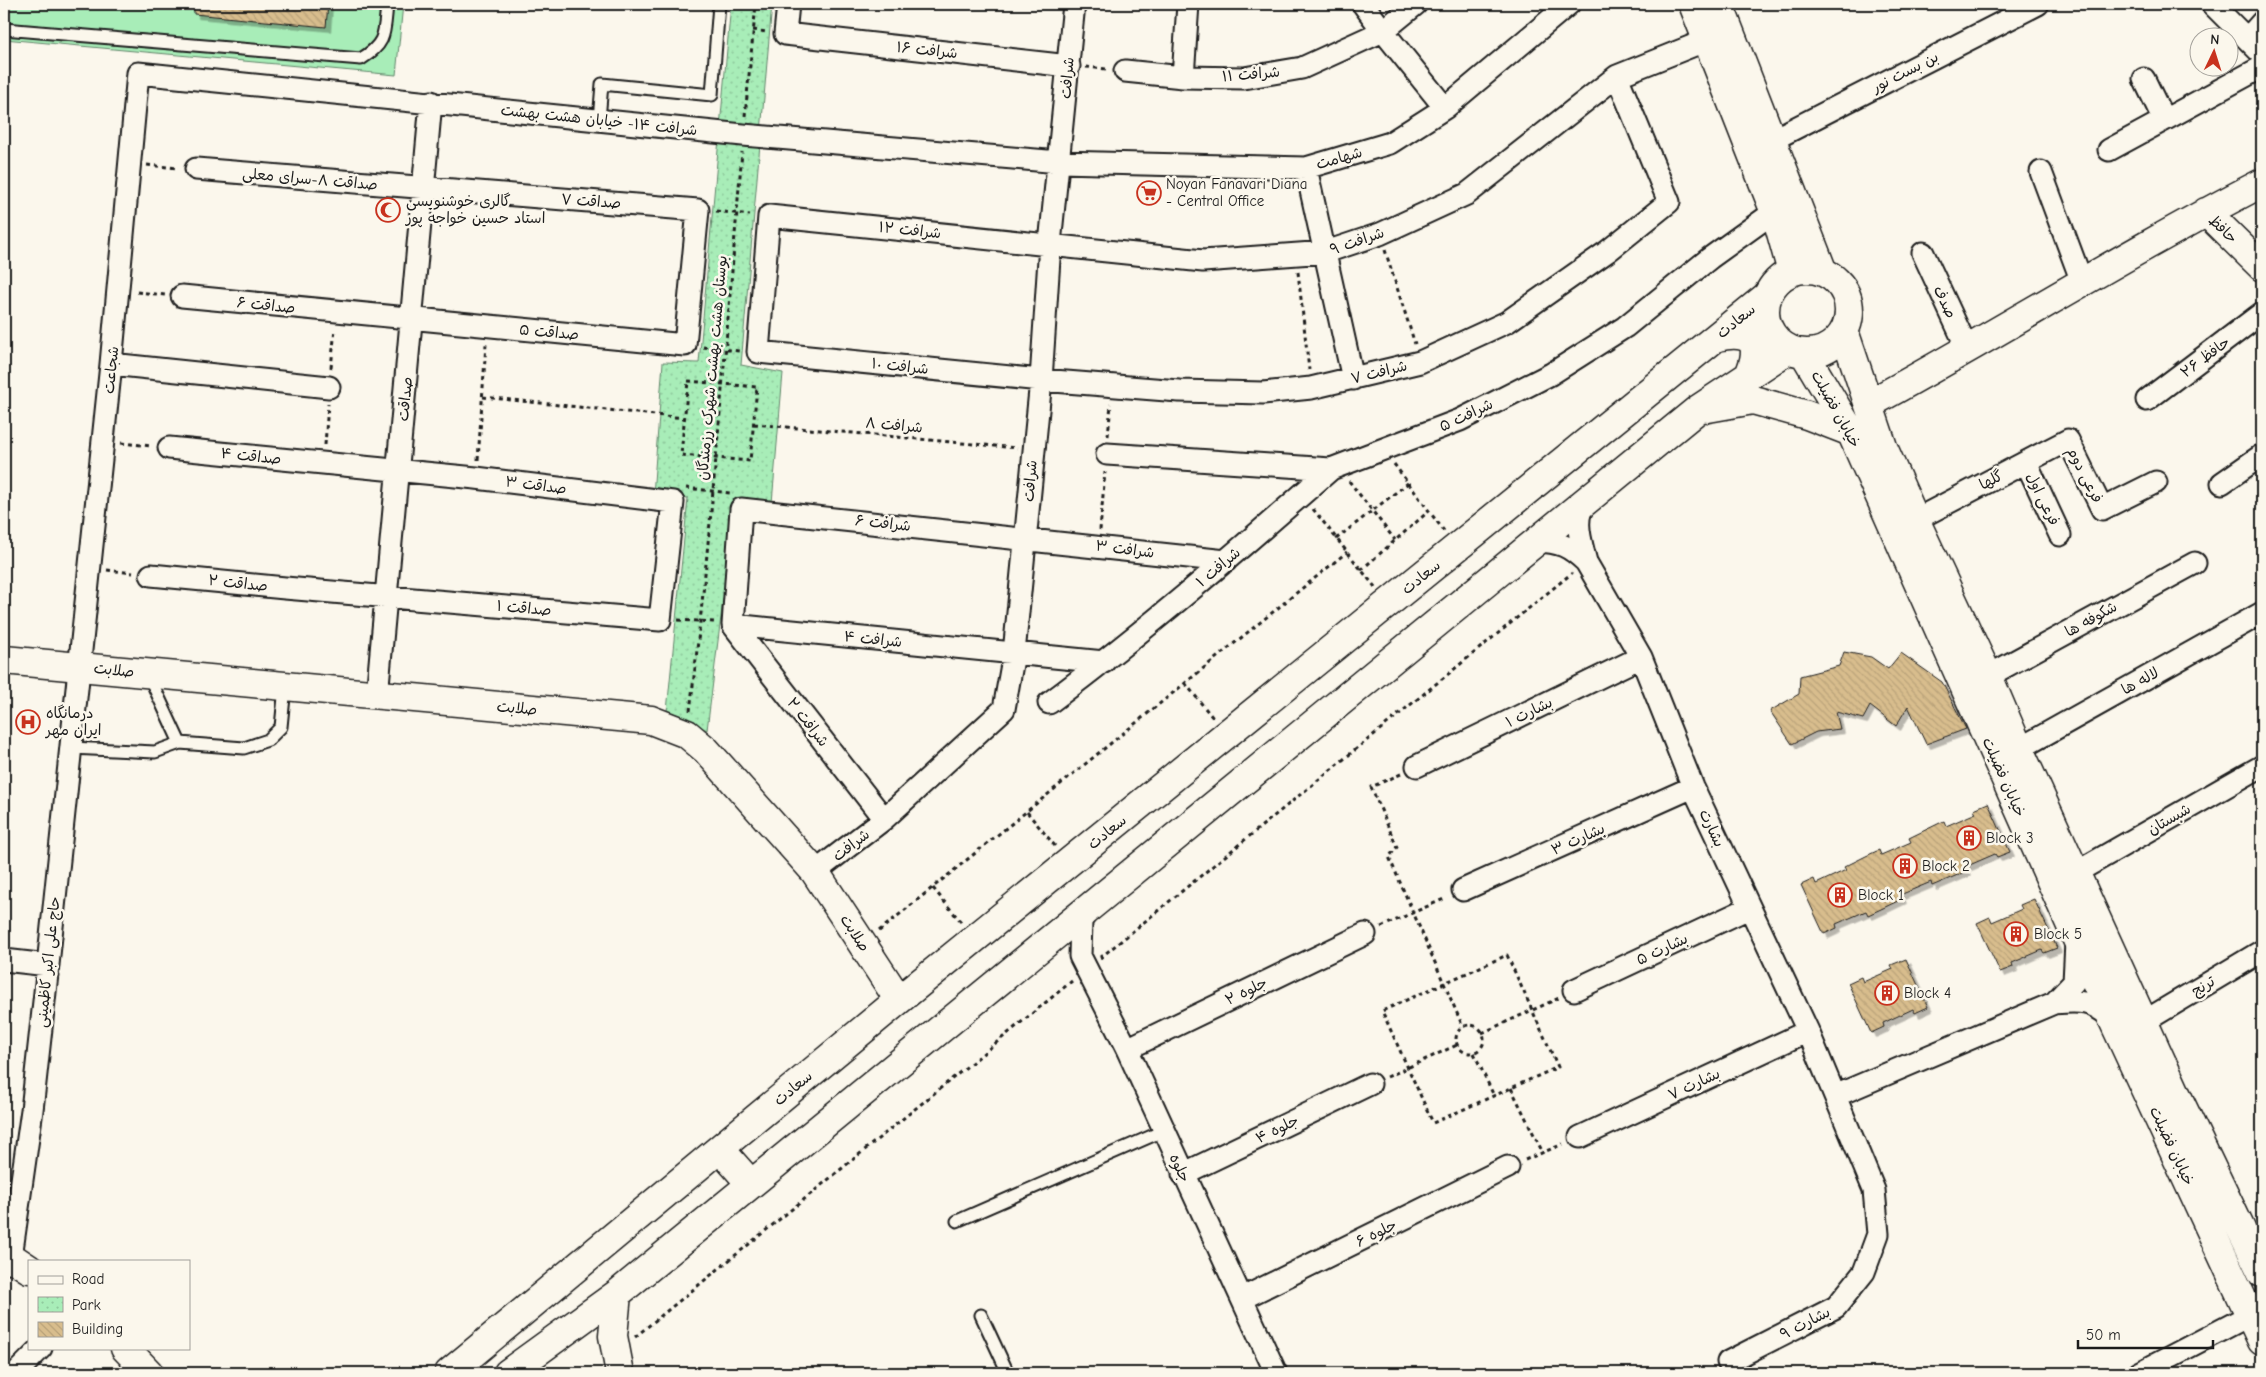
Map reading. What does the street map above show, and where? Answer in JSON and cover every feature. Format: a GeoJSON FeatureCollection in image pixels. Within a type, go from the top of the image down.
{"type":"FeatureCollection","features":[{"type":"Feature","properties":{"kind":"street","name":"شرافت ۱۶"},"geometry":{"type":"LineString","coordinates":[[788,4],[785,34],[1069,66]]}},
{"type":"Feature","properties":{"kind":"street","name":"شرافت"},"geometry":{"type":"LineString","coordinates":[[815,872],[884,819],[1004,709],[1014,653],[1041,380],[1050,244],[1074,4]]}},
{"type":"Feature","properties":{"kind":"street"},"geometry":{"type":"LineString","coordinates":[[1183,77],[1188,4]]}},
{"type":"Feature","properties":{"kind":"street"},"geometry":{"type":"LineString","coordinates":[[1364,4],[1382,31],[1445,108]]}},
{"type":"Feature","properties":{"kind":"street","name":"شرافت ۱۱"},"geometry":{"type":"LineString","coordinates":[[1125,71],[1183,77],[1244,78],[1302,68],[1382,31],[1416,4]]}},
{"type":"Feature","properties":{"kind":"street","name":"شهامت"},"geometry":{"type":"LineString","coordinates":[[1059,162],[1306,168],[1390,143],[1445,108],[1569,4]]}},
{"type":"Feature","properties":{"kind":"street"},"geometry":{"type":"LineString","coordinates":[[1693,4],[1774,212],[1792,272]]}},
{"type":"Feature","properties":{"kind":"street"},"geometry":{"type":"LineString","coordinates":[[1720,4],[1823,272]]}},
{"type":"Feature","properties":{"kind":"street","name":"بن بست نور"},"geometry":{"type":"LineString","coordinates":[[1772,140],[2038,4]]}},
{"type":"Feature","properties":{"kind":"street"},"geometry":{"type":"LineString","coordinates":[[2212,4],[2262,54]]}},
{"type":"Feature","properties":{"kind":"street"},"geometry":{"type":"LineString","coordinates":[[2247,39],[2262,22]]}},
{"type":"Feature","properties":{"kind":"street","name":"شرافت ۹"},"geometry":{"type":"LineString","coordinates":[[1050,244],[1203,261],[1326,252],[1380,234],[1467,194],[1617,76],[1707,40]]}},
{"type":"Feature","properties":{"kind":"street"},"geometry":{"type":"LineString","coordinates":[[2109,150],[2262,67]]}},
{"type":"Feature","properties":{"kind":"street","name":"شرافت ۱۴- خیابان هشت بهشت"},"geometry":{"type":"LineString","coordinates":[[138,73],[744,136],[1059,162]]}},
{"type":"Feature","properties":{"kind":"street","name":"شجاعت"},"geometry":{"type":"LineString","coordinates":[[80,666],[132,164],[138,73]]}},
{"type":"Feature","properties":{"kind":"street","name":"شرافت ۷"},"geometry":{"type":"LineString","coordinates":[[1041,380],[1179,391],[1263,392],[1311,388],[1420,362],[1508,322],[1608,251],[1669,202],[1617,76]]}},
{"type":"Feature","properties":{"kind":"street"},"geometry":{"type":"LineString","coordinates":[[2144,79],[2164,120]]}},
{"type":"Feature","properties":{"kind":"street","name":"صداقت"},"geometry":{"type":"LineString","coordinates":[[378,696],[431,102]]}},
{"type":"Feature","properties":{"kind":"street"},"geometry":{"type":"LineString","coordinates":[[1306,168],[1353,379]]}},
{"type":"Feature","properties":{"kind":"street","name":"صداقت ۸-سرای معلی"},"geometry":{"type":"LineString","coordinates":[[196,169],[423,189]]}},
{"type":"Feature","properties":{"kind":"street"},"geometry":{"type":"LineString","coordinates":[[2041,172],[2082,282]]}},
{"type":"Feature","properties":{"kind":"street"},"geometry":{"type":"LineString","coordinates":[[1869,404],[1968,350],[2082,282],[2206,212],[2262,183]]}},
{"type":"Feature","properties":{"kind":"street","name":"صداقت ۷"},"geometry":{"type":"LineString","coordinates":[[423,189],[698,210]]}},
{"type":"Feature","properties":{"kind":"street"},"geometry":{"type":"LineString","coordinates":[[685,345],[698,210]]}},
{"type":"Feature","properties":{"kind":"street","name":"شرافت ۵"},"geometry":{"type":"LineString","coordinates":[[1107,454],[1331,470],[1460,420],[1550,374],[1625,327],[1710,258],[1774,212]]}},
{"type":"Feature","properties":{"kind":"street","name":"حافظ"},"geometry":{"type":"LineString","coordinates":[[2206,212],[2262,267]]}},
{"type":"Feature","properties":{"kind":"street"},"geometry":{"type":"LineString","coordinates":[[758,352],[769,216]]}},
{"type":"Feature","properties":{"kind":"street","name":"شرافت ۱۲"},"geometry":{"type":"LineString","coordinates":[[769,216],[1050,244]]}},
{"type":"Feature","properties":{"kind":"street","name":"صدف"},"geometry":{"type":"LineString","coordinates":[[1923,253],[1968,350]]}},
{"type":"Feature","properties":{"kind":"street"},"geometry":{"type":"LineString","coordinates":[[508,1373],[617,1294],[1697,410],[1749,375],[1797,351],[1824,349],[1835,342],[1844,331],[1849,310],[1847,298],[1842,287],[1823,272],[1807,269],[1792,272],[1778,281],[1768,295],[1765,308],[1770,332],[1797,351]]}},
{"type":"Feature","properties":{"kind":"street","name":"سعادت"},"geometry":{"type":"LineString","coordinates":[[449,1373],[899,1000],[1768,295]]}},
{"type":"Feature","properties":{"kind":"street","name":"صداقت ۶"},"geometry":{"type":"LineString","coordinates":[[182,296],[413,320]]}},
{"type":"Feature","properties":{"kind":"street","name":"حافظ ۲۶"},"geometry":{"type":"LineString","coordinates":[[2147,400],[2262,313]]}},
{"type":"Feature","properties":{"kind":"street","name":"صداقت ۵"},"geometry":{"type":"LineString","coordinates":[[413,320],[685,345]]}},
{"type":"Feature","properties":{"kind":"street","name":"خیابان فضیلت"},"geometry":{"type":"LineString","coordinates":[[1844,331],[1883,447],[1915,520],[1938,597],[2076,938],[2262,1341]]}},
{"type":"Feature","properties":{"kind":"street"},"geometry":{"type":"LineString","coordinates":[[1717,337],[1736,335],[1752,342],[1756,348],[1756,359],[1749,375]]}},
{"type":"Feature","properties":{"kind":"street","name":"خیابان فضیلت"},"geometry":{"type":"LineString","coordinates":[[1797,351],[1851,432],[1938,597],[1988,676],[2018,749],[2180,1102],[2262,1274]]}},
{"type":"Feature","properties":{"kind":"street","name":"شرافت ۱۰"},"geometry":{"type":"LineString","coordinates":[[758,352],[1041,380]]}},
{"type":"Feature","properties":{"kind":"street"},"geometry":{"type":"LineString","coordinates":[[111,364],[329,387]]}},
{"type":"Feature","properties":{"kind":"street"},"geometry":{"type":"LineString","coordinates":[[1697,410],[1753,400],[1808,415],[1851,432]]}},
{"type":"Feature","properties":{"kind":"street","name":"گلها"},"geometry":{"type":"LineString","coordinates":[[1915,520],[2068,440]]}},
{"type":"Feature","properties":{"kind":"street","name":"فرعی دوم"},"geometry":{"type":"LineString","coordinates":[[2068,440],[2102,509],[2156,482]]}},
{"type":"Feature","properties":{"kind":"street","name":"صداقت ۴"},"geometry":{"type":"LineString","coordinates":[[169,448],[398,471]]}},
{"type":"Feature","properties":{"kind":"street"},"geometry":{"type":"LineString","coordinates":[[2222,483],[2262,455]]}},
{"type":"Feature","properties":{"kind":"street","name":"فرعی اول"},"geometry":{"type":"LineString","coordinates":[[2026,462],[2060,535]]}},
{"type":"Feature","properties":{"kind":"street","name":"شرافت ۱"},"geometry":{"type":"LineString","coordinates":[[1049,703],[1104,662],[1331,470]]}},
{"type":"Feature","properties":{"kind":"street","name":"صداقت ۳"},"geometry":{"type":"LineString","coordinates":[[398,471],[476,478],[673,502]]}},
{"type":"Feature","properties":{"kind":"street"},"geometry":{"type":"LineString","coordinates":[[1586,562],[1578,530],[1581,506],[1593,495]]}},
{"type":"Feature","properties":{"kind":"street"},"geometry":{"type":"LineString","coordinates":[[660,620],[673,502]]}},
{"type":"Feature","properties":{"kind":"street"},"geometry":{"type":"LineString","coordinates":[[733,625],[741,509]]}},
{"type":"Feature","properties":{"kind":"street","name":"شرافت ۶"},"geometry":{"type":"LineString","coordinates":[[741,509],[1024,537]]}},
{"type":"Feature","properties":{"kind":"street","name":"شرافت ۳"},"geometry":{"type":"LineString","coordinates":[[1024,537],[1226,560]]}},
{"type":"Feature","properties":{"kind":"street"},"geometry":{"type":"LineString","coordinates":[[1537,541],[1556,542],[1572,548],[1586,562]]}},
{"type":"Feature","properties":{"kind":"street","name":"بشارت"},"geometry":{"type":"LineString","coordinates":[[1586,562],[1641,658],[1693,787],[1808,1031],[1835,1096]]}},
{"type":"Feature","properties":{"kind":"street","name":"شکوفه ها"},"geometry":{"type":"LineString","coordinates":[[1988,676],[2194,563]]}},
{"type":"Feature","properties":{"kind":"street","name":"صداقت ۲"},"geometry":{"type":"LineString","coordinates":[[151,575],[388,596]]}},
{"type":"Feature","properties":{"kind":"street","name":"صداقت ۱"},"geometry":{"type":"LineString","coordinates":[[388,596],[660,620]]}},
{"type":"Feature","properties":{"kind":"street","name":"لاله ها"},"geometry":{"type":"LineString","coordinates":[[2018,749],[2262,613]]}},
{"type":"Feature","properties":{"kind":"street","name":"شرافت ۴"},"geometry":{"type":"LineString","coordinates":[[733,625],[1014,653]]}},
{"type":"Feature","properties":{"kind":"street","name":"شرافت ۲"},"geometry":{"type":"LineString","coordinates":[[733,625],[884,819]]}},
{"type":"Feature","properties":{"kind":"street"},"geometry":{"type":"LineString","coordinates":[[1014,653],[1104,662]]}},
{"type":"Feature","properties":{"kind":"street","name":"بشارت ۱"},"geometry":{"type":"LineString","coordinates":[[1417,766],[1641,658]]}},
{"type":"Feature","properties":{"kind":"street","name":"صلابت"},"geometry":{"type":"LineString","coordinates":[[4,660],[652,720],[687,734],[706,750],[815,872],[899,1000]]}},
{"type":"Feature","properties":{"kind":"street","name":"حاج علی اکبر کاظمینی"},"geometry":{"type":"LineString","coordinates":[[12,1262],[32,1110],[80,666]]}},
{"type":"Feature","properties":{"kind":"street","name":"شبستان"},"geometry":{"type":"LineString","coordinates":[[2075,872],[2262,766]]}},
{"type":"Feature","properties":{"kind":"street","name":"بشارت ۳"},"geometry":{"type":"LineString","coordinates":[[1463,890],[1693,787]]}},
{"type":"Feature","properties":{"kind":"street"},"geometry":{"type":"LineString","coordinates":[[1040,947],[1052,946],[1080,956],[1081,922],[1091,905]]}},
{"type":"Feature","properties":{"kind":"street","name":"بشارت ۵"},"geometry":{"type":"LineString","coordinates":[[1574,990],[1749,908]]}},
{"type":"Feature","properties":{"kind":"street","name":"جلوه ۲"},"geometry":{"type":"LineString","coordinates":[[1127,1049],[1364,934]]}},
{"type":"Feature","properties":{"kind":"street"},"geometry":{"type":"LineString","coordinates":[[2054,1003],[2074,982],[2077,962],[2076,938]]}},
{"type":"Feature","properties":{"kind":"street","name":"ترنج"},"geometry":{"type":"LineString","coordinates":[[2144,1021],[2262,951]]}},
{"type":"Feature","properties":{"kind":"street","name":"جلوه"},"geometry":{"type":"LineString","coordinates":[[1080,956],[1127,1049],[1163,1131],[1243,1298],[1268,1371]]}},
{"type":"Feature","properties":{"kind":"street"},"geometry":{"type":"LineString","coordinates":[[4,960],[48,965]]}},
{"type":"Feature","properties":{"kind":"street"},"geometry":{"type":"LineString","coordinates":[[1835,1096],[2054,1003],[2082,1000],[2099,1007],[2112,1018]]}},
{"type":"Feature","properties":{"kind":"street","name":"بشارت ۷"},"geometry":{"type":"LineString","coordinates":[[1580,1137],[1808,1031]]}},
{"type":"Feature","properties":{"kind":"street","name":"جلوه ۴"},"geometry":{"type":"LineString","coordinates":[[1184,1174],[1370,1084]]}},
{"type":"Feature","properties":{"kind":"street","name":"بشارت ۹"},"geometry":{"type":"LineString","coordinates":[[1728,1362],[1836,1307],[1864,1272],[1878,1234],[1874,1190],[1835,1096]]}},
{"type":"Feature","properties":{"kind":"street"},"geometry":{"type":"LineString","coordinates":[[720,1148],[751,1184]]}},
{"type":"Feature","properties":{"kind":"street","name":"جلوه ۶"},"geometry":{"type":"LineString","coordinates":[[1243,1298],[1508,1167]]}},
{"type":"Feature","properties":{"kind":"street"},"geometry":{"type":"LineString","coordinates":[[617,1294],[613,1336],[620,1373]]}},
{"type":"Feature","properties":{"kind":"street"},"geometry":{"type":"LineString","coordinates":[[2140,1373],[2250,1315]]}},
{"type":"Feature","properties":{"kind":"street"},"geometry":{"type":"LineString","coordinates":[[16,1373],[39,1350]]}},
{"type":"Feature","properties":{"kind":"lane"},"geometry":{"type":"LineString","coordinates":[[4,29],[361,59],[377,49],[384,39],[387,4]]}},
{"type":"Feature","properties":{"kind":"lane"},"geometry":{"type":"LineString","coordinates":[[599,120],[602,84],[712,95],[719,4]]}},
{"type":"Feature","properties":{"kind":"lane"},"geometry":{"type":"LineString","coordinates":[[148,673],[180,743]]}},
{"type":"Feature","properties":{"kind":"lane"},"geometry":{"type":"LineString","coordinates":[[71,748],[155,752],[180,743],[244,748],[268,740],[281,727],[285,686]]}},
{"type":"Feature","properties":{"kind":"lane"},"geometry":{"type":"LineString","coordinates":[[957,1221],[1163,1131]]}},
{"type":"Feature","properties":{"kind":"lane"},"geometry":{"type":"LineString","coordinates":[[981,1315],[1008,1373]]}},
{"type":"Feature","properties":{"kind":"path","name":"بوستان هشت بهشت شهرک رزمندگان"},"geometry":{"type":"LineString","coordinates":[[687,734],[701,621],[756,4]]}},
{"type":"Feature","properties":{"kind":"path"},"geometry":{"type":"LineString","coordinates":[[1069,66],[1125,71]]}},
{"type":"Feature","properties":{"kind":"path"},"geometry":{"type":"LineString","coordinates":[[132,164],[196,169]]}},
{"type":"Feature","properties":{"kind":"path"},"geometry":{"type":"LineString","coordinates":[[698,210],[769,216]]}},
{"type":"Feature","properties":{"kind":"path"},"geometry":{"type":"LineString","coordinates":[[1380,234],[1420,362]]}},
{"type":"Feature","properties":{"kind":"path"},"geometry":{"type":"LineString","coordinates":[[1296,255],[1311,388]]}},
{"type":"Feature","properties":{"kind":"path"},"geometry":{"type":"LineString","coordinates":[[118,291],[182,296]]}},
{"type":"Feature","properties":{"kind":"path"},"geometry":{"type":"LineString","coordinates":[[476,478],[488,326]]}},
{"type":"Feature","properties":{"kind":"path"},"geometry":{"type":"LineString","coordinates":[[685,345],[758,352]]}},
{"type":"Feature","properties":{"kind":"path"},"geometry":{"type":"LineString","coordinates":[[688,381],[757,387],[750,461],[681,455],[684,418],[688,381]]}},
{"type":"Feature","properties":{"kind":"path"},"geometry":{"type":"LineString","coordinates":[[483,397],[684,418]]}},
{"type":"Feature","properties":{"kind":"path","name":"شرافت ۸"},"geometry":{"type":"LineString","coordinates":[[754,424],[1033,449]]}},
{"type":"Feature","properties":{"kind":"path"},"geometry":{"type":"LineString","coordinates":[[103,441],[169,448]]}},
{"type":"Feature","properties":{"kind":"path"},"geometry":{"type":"LineString","coordinates":[[1383,450],[1456,548]]}},
{"type":"Feature","properties":{"kind":"path"},"geometry":{"type":"LineString","coordinates":[[1331,470],[1346,477],[1396,540]]}},
{"type":"Feature","properties":{"kind":"path"},"geometry":{"type":"LineString","coordinates":[[1336,539],[1408,483]]}},
{"type":"Feature","properties":{"kind":"path"},"geometry":{"type":"LineString","coordinates":[[673,502],[679,488],[712,491],[739,494],[741,509]]}},
{"type":"Feature","properties":{"kind":"path"},"geometry":{"type":"LineString","coordinates":[[1302,495],[1388,603]]}},
{"type":"Feature","properties":{"kind":"path"},"geometry":{"type":"LineString","coordinates":[[1361,570],[1429,511]]}},
{"type":"Feature","properties":{"kind":"path"},"geometry":{"type":"LineString","coordinates":[[862,944],[1347,552]]}},
{"type":"Feature","properties":{"kind":"path"},"geometry":{"type":"LineString","coordinates":[[89,568],[151,575]]}},
{"type":"Feature","properties":{"kind":"path"},"geometry":{"type":"LineString","coordinates":[[660,620],[701,621],[733,625]]}},
{"type":"Feature","properties":{"kind":"path"},"geometry":{"type":"LineString","coordinates":[[1186,683],[1226,735]]}},
{"type":"Feature","properties":{"kind":"path"},"geometry":{"type":"LineString","coordinates":[[1417,766],[1371,788],[1397,847],[1389,857],[1463,1027]]}},
{"type":"Feature","properties":{"kind":"path"},"geometry":{"type":"LineString","coordinates":[[1027,812],[1068,863]]}},
{"type":"Feature","properties":{"kind":"path"},"geometry":{"type":"LineString","coordinates":[[933,888],[974,939]]}},
{"type":"Feature","properties":{"kind":"path"},"geometry":{"type":"LineString","coordinates":[[1364,934],[1463,890]]}},
{"type":"Feature","properties":{"kind":"path"},"geometry":{"type":"LineString","coordinates":[[1507,955],[1558,1067],[1433,1123],[1382,1011],[1443,984],[1507,955]]}},
{"type":"Feature","properties":{"kind":"path"},"geometry":{"type":"LineString","coordinates":[[1482,1033],[1574,990]]}},
{"type":"Feature","properties":{"kind":"path"},"geometry":{"type":"LineString","coordinates":[[1472,1025],[1481,1030],[1482,1033],[1485,1039],[1482,1048],[1474,1053],[1464,1052],[1457,1045],[1457,1035],[1463,1027],[1472,1025]]}},
{"type":"Feature","properties":{"kind":"path"},"geometry":{"type":"LineString","coordinates":[[1370,1084],[1457,1045]]}},
{"type":"Feature","properties":{"kind":"path"},"geometry":{"type":"LineString","coordinates":[[1474,1053],[1494,1096]]}},
{"type":"Feature","properties":{"kind":"path"},"geometry":{"type":"LineString","coordinates":[[1511,1088],[1542,1153]]}},
{"type":"Feature","properties":{"kind":"path"},"geometry":{"type":"LineString","coordinates":[[1508,1167],[1580,1137]]}},
{"type":"Feature","properties":{"kind":"green space"},"geometry":{"type":"Polygon","coordinates":[[[4,4],[403,4],[396,75],[4,39],[4,4]]]}},
{"type":"Feature","properties":{"kind":"green space"},"geometry":{"type":"Polygon","coordinates":[[[731,4],[772,4],[741,365],[783,373],[772,503],[735,503],[707,730],[667,711],[688,498],[653,495],[663,362],[699,363],[731,4]]]}},
{"type":"Feature","properties":{"kind":"building"},"geometry":{"type":"Polygon","coordinates":[[[194,4],[328,4],[326,27],[194,14],[194,4]]]}},
{"type":"Feature","properties":{"kind":"building"},"geometry":{"type":"Polygon","coordinates":[[[1844,652],[1871,657],[1888,669],[1901,653],[1942,682],[1966,729],[1926,744],[1908,706],[1896,726],[1870,706],[1863,719],[1836,712],[1840,729],[1816,732],[1792,744],[1770,711],[1799,694],[1800,676],[1839,666],[1844,652]]]}},
{"type":"Feature","properties":{"kind":"building"},"geometry":{"type":"Polygon","coordinates":[[[1988,803],[2010,852],[1997,857],[1995,854],[1965,867],[1967,871],[1932,886],[1931,882],[1900,895],[1902,899],[1868,915],[1866,911],[1836,924],[1837,928],[1824,934],[1801,885],[1814,879],[1816,884],[1846,870],[1844,867],[1866,856],[1879,850],[1881,855],[1911,842],[1909,838],[1944,821],[1946,826],[1976,813],[1974,809],[1988,803]]]}},
{"type":"Feature","properties":{"kind":"building","name":"Block 5"},"geometry":{"type":"Polygon","coordinates":[[[2034,899],[2057,948],[2044,953],[2042,950],[2012,963],[2013,967],[2000,972],[1977,923],[1990,917],[1992,922],[2022,909],[2020,905],[2034,899]]]}},
{"type":"Feature","properties":{"kind":"building","name":"Block 4"},"geometry":{"type":"Polygon","coordinates":[[[1906,959],[1928,1007],[1915,1013],[1913,1009],[1883,1023],[1884,1027],[1871,1033],[1848,983],[1861,977],[1863,982],[1893,969],[1891,965],[1906,959]]]}},
{"type":"Feature","properties":{"kind":"place","name":"Noyan Fanavari Diana - Central Office"},"geometry":{"type":"Point","coordinates":[1149,193]}},
{"type":"Feature","properties":{"kind":"place","name":"گالری خوشنویسی استاد حسین خواجه پور"},"geometry":{"type":"Point","coordinates":[388,210]}},
{"type":"Feature","properties":{"kind":"place","name":"درمانگاه ایران مهر"},"geometry":{"type":"Point","coordinates":[28,722]}},
{"type":"Feature","properties":{"kind":"place","name":"Block 3"},"geometry":{"type":"Point","coordinates":[1969,838]}},
{"type":"Feature","properties":{"kind":"place","name":"Block 2"},"geometry":{"type":"Point","coordinates":[1905,866]}},
{"type":"Feature","properties":{"kind":"place","name":"Block 1"},"geometry":{"type":"Point","coordinates":[1840,895]}},
{"type":"Feature","properties":{"kind":"place","name":"Block 5"},"geometry":{"type":"Point","coordinates":[2016,934]}},
{"type":"Feature","properties":{"kind":"place","name":"Block 4"},"geometry":{"type":"Point","coordinates":[1887,993]}}]}
